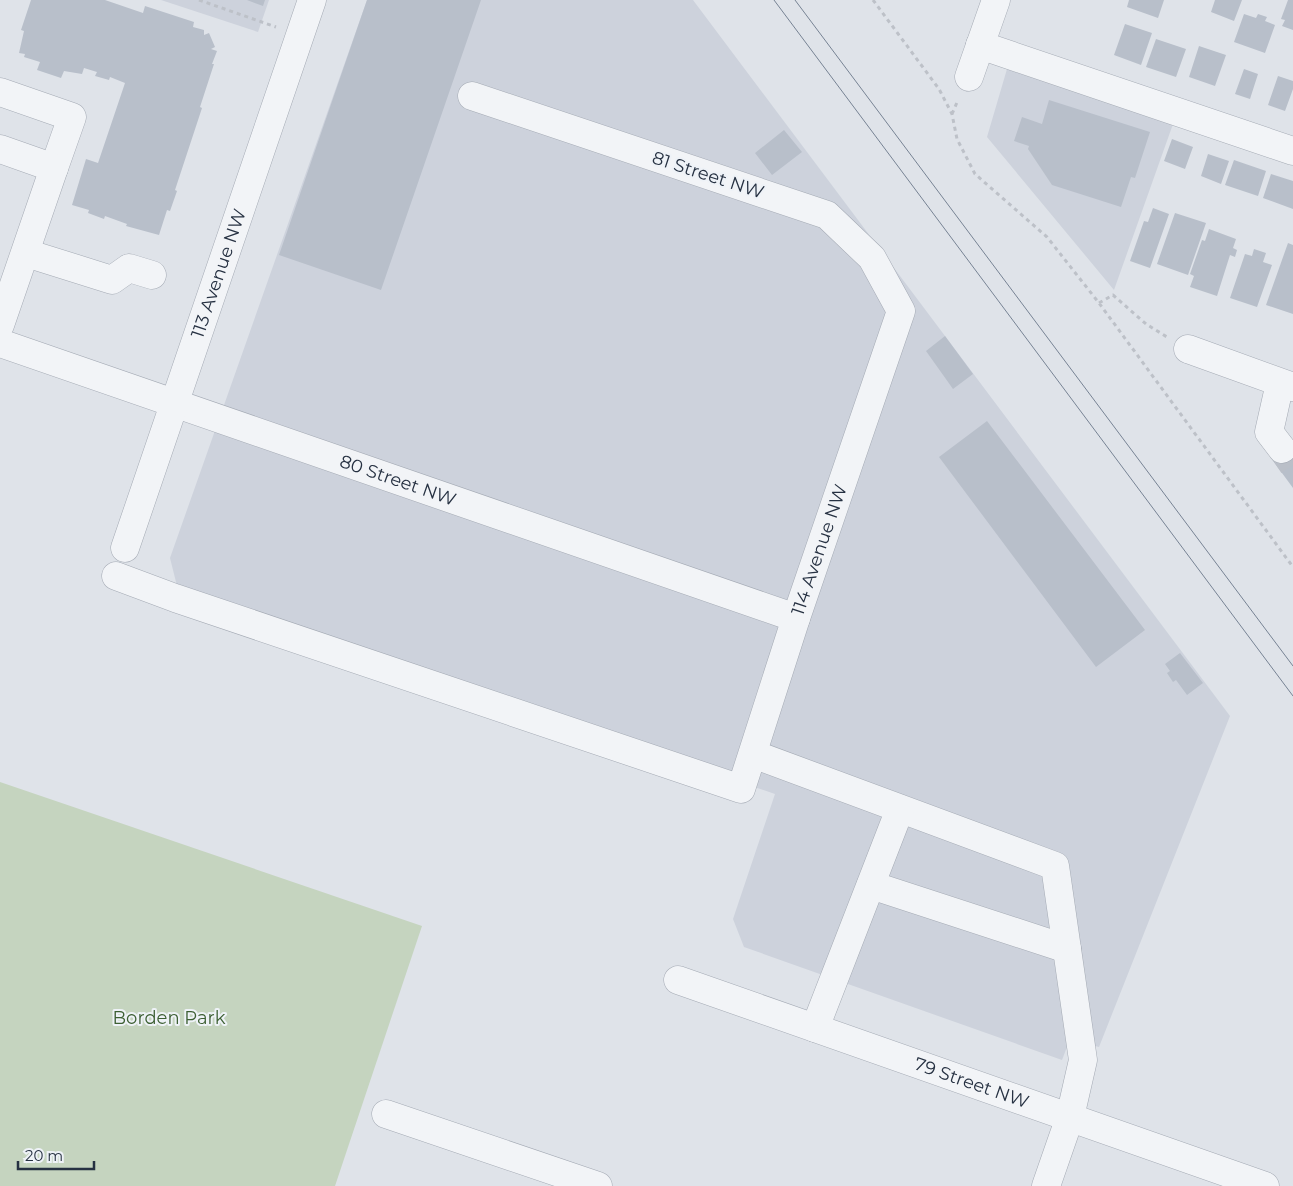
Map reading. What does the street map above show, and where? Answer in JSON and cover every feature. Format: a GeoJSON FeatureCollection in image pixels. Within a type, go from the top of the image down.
{"type":"FeatureCollection","features":[{"type":"Feature","properties":{"kind":"street","name":"113 Avenue NW"},"geometry":{"type":"LineString","coordinates":[[125,548],[173,402],[312,0]]}},
{"type":"Feature","properties":{"kind":"street"},"geometry":{"type":"LineString","coordinates":[[969,77],[996,0]]}},
{"type":"Feature","properties":{"kind":"street"},"geometry":{"type":"LineString","coordinates":[[980,45],[1293,151]]}},
{"type":"Feature","properties":{"kind":"street"},"geometry":{"type":"LineString","coordinates":[[0,92],[72,118],[0,325]]}},
{"type":"Feature","properties":{"kind":"street","name":"81 Street NW"},"geometry":{"type":"LineString","coordinates":[[472,96],[827,215],[872,258],[901,311]]}},
{"type":"Feature","properties":{"kind":"street"},"geometry":{"type":"LineString","coordinates":[[0,149],[54,168]]}},
{"type":"Feature","properties":{"kind":"street"},"geometry":{"type":"LineString","coordinates":[[26,252],[112,280],[129,268],[152,275]]}},
{"type":"Feature","properties":{"kind":"street","name":"114 Avenue NW"},"geometry":{"type":"LineString","coordinates":[[116,576],[175,598],[741,789],[796,618],[901,311]]}},
{"type":"Feature","properties":{"kind":"street","name":"80 Street NW"},"geometry":{"type":"LineString","coordinates":[[0,343],[796,618]]}},
{"type":"Feature","properties":{"kind":"street"},"geometry":{"type":"LineString","coordinates":[[1188,349],[1286,385],[1269,432],[1282,450]]}},
{"type":"Feature","properties":{"kind":"street"},"geometry":{"type":"LineString","coordinates":[[752,754],[1055,866],[1082,1060],[1070,1117],[1046,1186]]}},
{"type":"Feature","properties":{"kind":"street"},"geometry":{"type":"LineString","coordinates":[[815,1028],[900,808]]}},
{"type":"Feature","properties":{"kind":"street"},"geometry":{"type":"LineString","coordinates":[[871,885],[1067,949]]}},
{"type":"Feature","properties":{"kind":"street","name":"79 Street NW"},"geometry":{"type":"LineString","coordinates":[[678,980],[1265,1186]]}},
{"type":"Feature","properties":{"kind":"street"},"geometry":{"type":"LineString","coordinates":[[386,1114],[598,1186]]}},
{"type":"Feature","properties":{"kind":"path"},"geometry":{"type":"LineString","coordinates":[[199,0],[300,35]]}},
{"type":"Feature","properties":{"kind":"path"},"geometry":{"type":"LineString","coordinates":[[873,0],[939,89],[952,114],[958,139],[974,174],[1047,237],[1099,303],[1293,567]]}},
{"type":"Feature","properties":{"kind":"path"},"geometry":{"type":"LineString","coordinates":[[1099,303],[1113,295],[1146,324],[1188,349]]}},
{"type":"Feature","properties":{"kind":"shaded area"},"geometry":{"type":"Polygon","coordinates":[[[161,0],[269,0],[258,32],[161,0]]]}},
{"type":"Feature","properties":{"kind":"shaded area"},"geometry":{"type":"Polygon","coordinates":[[[367,0],[693,0],[1230,716],[1099,1047],[1070,1039],[1062,1060],[744,947],[733,919],[775,794],[178,590],[170,558],[367,0]]]}},
{"type":"Feature","properties":{"kind":"shaded area"},"geometry":{"type":"Polygon","coordinates":[[[1007,69],[1173,124],[1114,290],[987,137],[1007,69]]]}},
{"type":"Feature","properties":{"kind":"green space","name":"Borden Park"},"geometry":{"type":"Polygon","coordinates":[[[0,782],[422,926],[335,1186],[0,1186],[0,782]]]}},
{"type":"Feature","properties":{"kind":"building"},"geometry":{"type":"Polygon","coordinates":[[[31,0],[105,0],[143,13],[145,6],[194,22],[193,27],[204,30],[204,35],[209,33],[215,47],[211,49],[217,51],[212,64],[214,64],[200,107],[202,108],[175,190],[177,191],[170,211],[167,210],[159,235],[126,226],[127,224],[105,216],[104,219],[88,213],[89,210],[72,205],[86,159],[98,163],[125,83],[110,77],[109,80],[95,76],[97,72],[84,68],[82,74],[64,71],[61,78],[37,70],[40,62],[24,57],[25,54],[19,53],[24,31],[21,30],[31,0]]]}},
{"type":"Feature","properties":{"kind":"building"},"geometry":{"type":"Polygon","coordinates":[[[247,0],[265,0],[263,6],[247,0]]]}},
{"type":"Feature","properties":{"kind":"building"},"geometry":{"type":"Polygon","coordinates":[[[367,0],[481,0],[381,290],[279,255],[367,0]]]}},
{"type":"Feature","properties":{"kind":"building"},"geometry":{"type":"Polygon","coordinates":[[[1129,0],[1164,0],[1158,18],[1127,7],[1129,0]]]}},
{"type":"Feature","properties":{"kind":"building"},"geometry":{"type":"Polygon","coordinates":[[[1215,0],[1242,0],[1234,21],[1211,12],[1215,0]]]}},
{"type":"Feature","properties":{"kind":"building"},"geometry":{"type":"Polygon","coordinates":[[[1288,0],[1293,0],[1293,30],[1282,26],[1285,20],[1281,19],[1288,0]]]}},
{"type":"Feature","properties":{"kind":"building"},"geometry":{"type":"Polygon","coordinates":[[[1244,14],[1256,18],[1258,14],[1267,17],[1265,21],[1275,25],[1265,53],[1234,42],[1244,14]]]}},
{"type":"Feature","properties":{"kind":"building"},"geometry":{"type":"Polygon","coordinates":[[[1125,24],[1152,33],[1141,65],[1114,55],[1125,24]]]}},
{"type":"Feature","properties":{"kind":"building"},"geometry":{"type":"Polygon","coordinates":[[[1156,39],[1186,49],[1176,77],[1146,67],[1156,39]]]}},
{"type":"Feature","properties":{"kind":"building"},"geometry":{"type":"Polygon","coordinates":[[[1199,46],[1226,55],[1215,86],[1189,77],[1199,46]]]}},
{"type":"Feature","properties":{"kind":"building"},"geometry":{"type":"Polygon","coordinates":[[[1244,69],[1258,74],[1250,99],[1235,94],[1244,69]]]}},
{"type":"Feature","properties":{"kind":"building"},"geometry":{"type":"Polygon","coordinates":[[[1278,76],[1293,81],[1293,89],[1285,111],[1268,105],[1278,76]]]}},
{"type":"Feature","properties":{"kind":"building"},"geometry":{"type":"Polygon","coordinates":[[[1049,100],[1150,132],[1135,178],[1131,177],[1121,207],[1052,185],[1028,149],[1029,146],[1014,141],[1022,117],[1042,124],[1049,100]]]}},
{"type":"Feature","properties":{"kind":"building"},"geometry":{"type":"Polygon","coordinates":[[[784,130],[802,152],[772,175],[755,153],[784,130]]]}},
{"type":"Feature","properties":{"kind":"building"},"geometry":{"type":"Polygon","coordinates":[[[1172,139],[1193,147],[1185,169],[1164,161],[1172,139]]]}},
{"type":"Feature","properties":{"kind":"building"},"geometry":{"type":"Polygon","coordinates":[[[1208,154],[1229,161],[1221,184],[1201,176],[1208,154]]]}},
{"type":"Feature","properties":{"kind":"building"},"geometry":{"type":"Polygon","coordinates":[[[1234,160],[1266,171],[1258,196],[1225,185],[1234,160]]]}},
{"type":"Feature","properties":{"kind":"building"},"geometry":{"type":"Polygon","coordinates":[[[1271,174],[1293,181],[1293,209],[1263,198],[1271,174]]]}},
{"type":"Feature","properties":{"kind":"building"},"geometry":{"type":"Polygon","coordinates":[[[1153,208],[1169,214],[1150,268],[1130,261],[1144,221],[1148,222],[1153,208]]]}},
{"type":"Feature","properties":{"kind":"building"},"geometry":{"type":"Polygon","coordinates":[[[1175,213],[1206,223],[1188,275],[1157,264],[1175,213]]]}},
{"type":"Feature","properties":{"kind":"building"},"geometry":{"type":"Polygon","coordinates":[[[1209,229],[1236,239],[1233,248],[1237,250],[1235,257],[1230,255],[1217,296],[1190,287],[1194,276],[1190,274],[1202,240],[1205,241],[1209,229]]]}},
{"type":"Feature","properties":{"kind":"building"},"geometry":{"type":"Polygon","coordinates":[[[1288,243],[1293,245],[1293,314],[1266,305],[1288,243]]]}},
{"type":"Feature","properties":{"kind":"building"},"geometry":{"type":"Polygon","coordinates":[[[1254,249],[1266,253],[1263,262],[1272,265],[1257,307],[1230,298],[1245,254],[1252,256],[1254,249]]]}},
{"type":"Feature","properties":{"kind":"building"},"geometry":{"type":"Polygon","coordinates":[[[945,336],[973,374],[953,389],[926,351],[945,336]]]}},
{"type":"Feature","properties":{"kind":"building"},"geometry":{"type":"Polygon","coordinates":[[[987,421],[1145,630],[1096,667],[939,457],[987,421]]]}},
{"type":"Feature","properties":{"kind":"building"},"geometry":{"type":"Polygon","coordinates":[[[1293,441],[1293,488],[1271,458],[1293,441]]]}},
{"type":"Feature","properties":{"kind":"building"},"geometry":{"type":"Polygon","coordinates":[[[1180,653],[1203,683],[1187,695],[1176,680],[1173,682],[1167,673],[1170,671],[1165,664],[1180,653]]]}},
{"type":"Feature","properties":{"kind":"tunnel"},"geometry":{"type":"LineString","coordinates":[[1282,449],[1293,465]]}},
{"type":"Feature","properties":{"kind":"tram line"},"geometry":{"type":"LineString","coordinates":[[774,0],[1293,696]]}},
{"type":"Feature","properties":{"kind":"tram line"},"geometry":{"type":"LineString","coordinates":[[795,0],[1293,666]]}}]}
